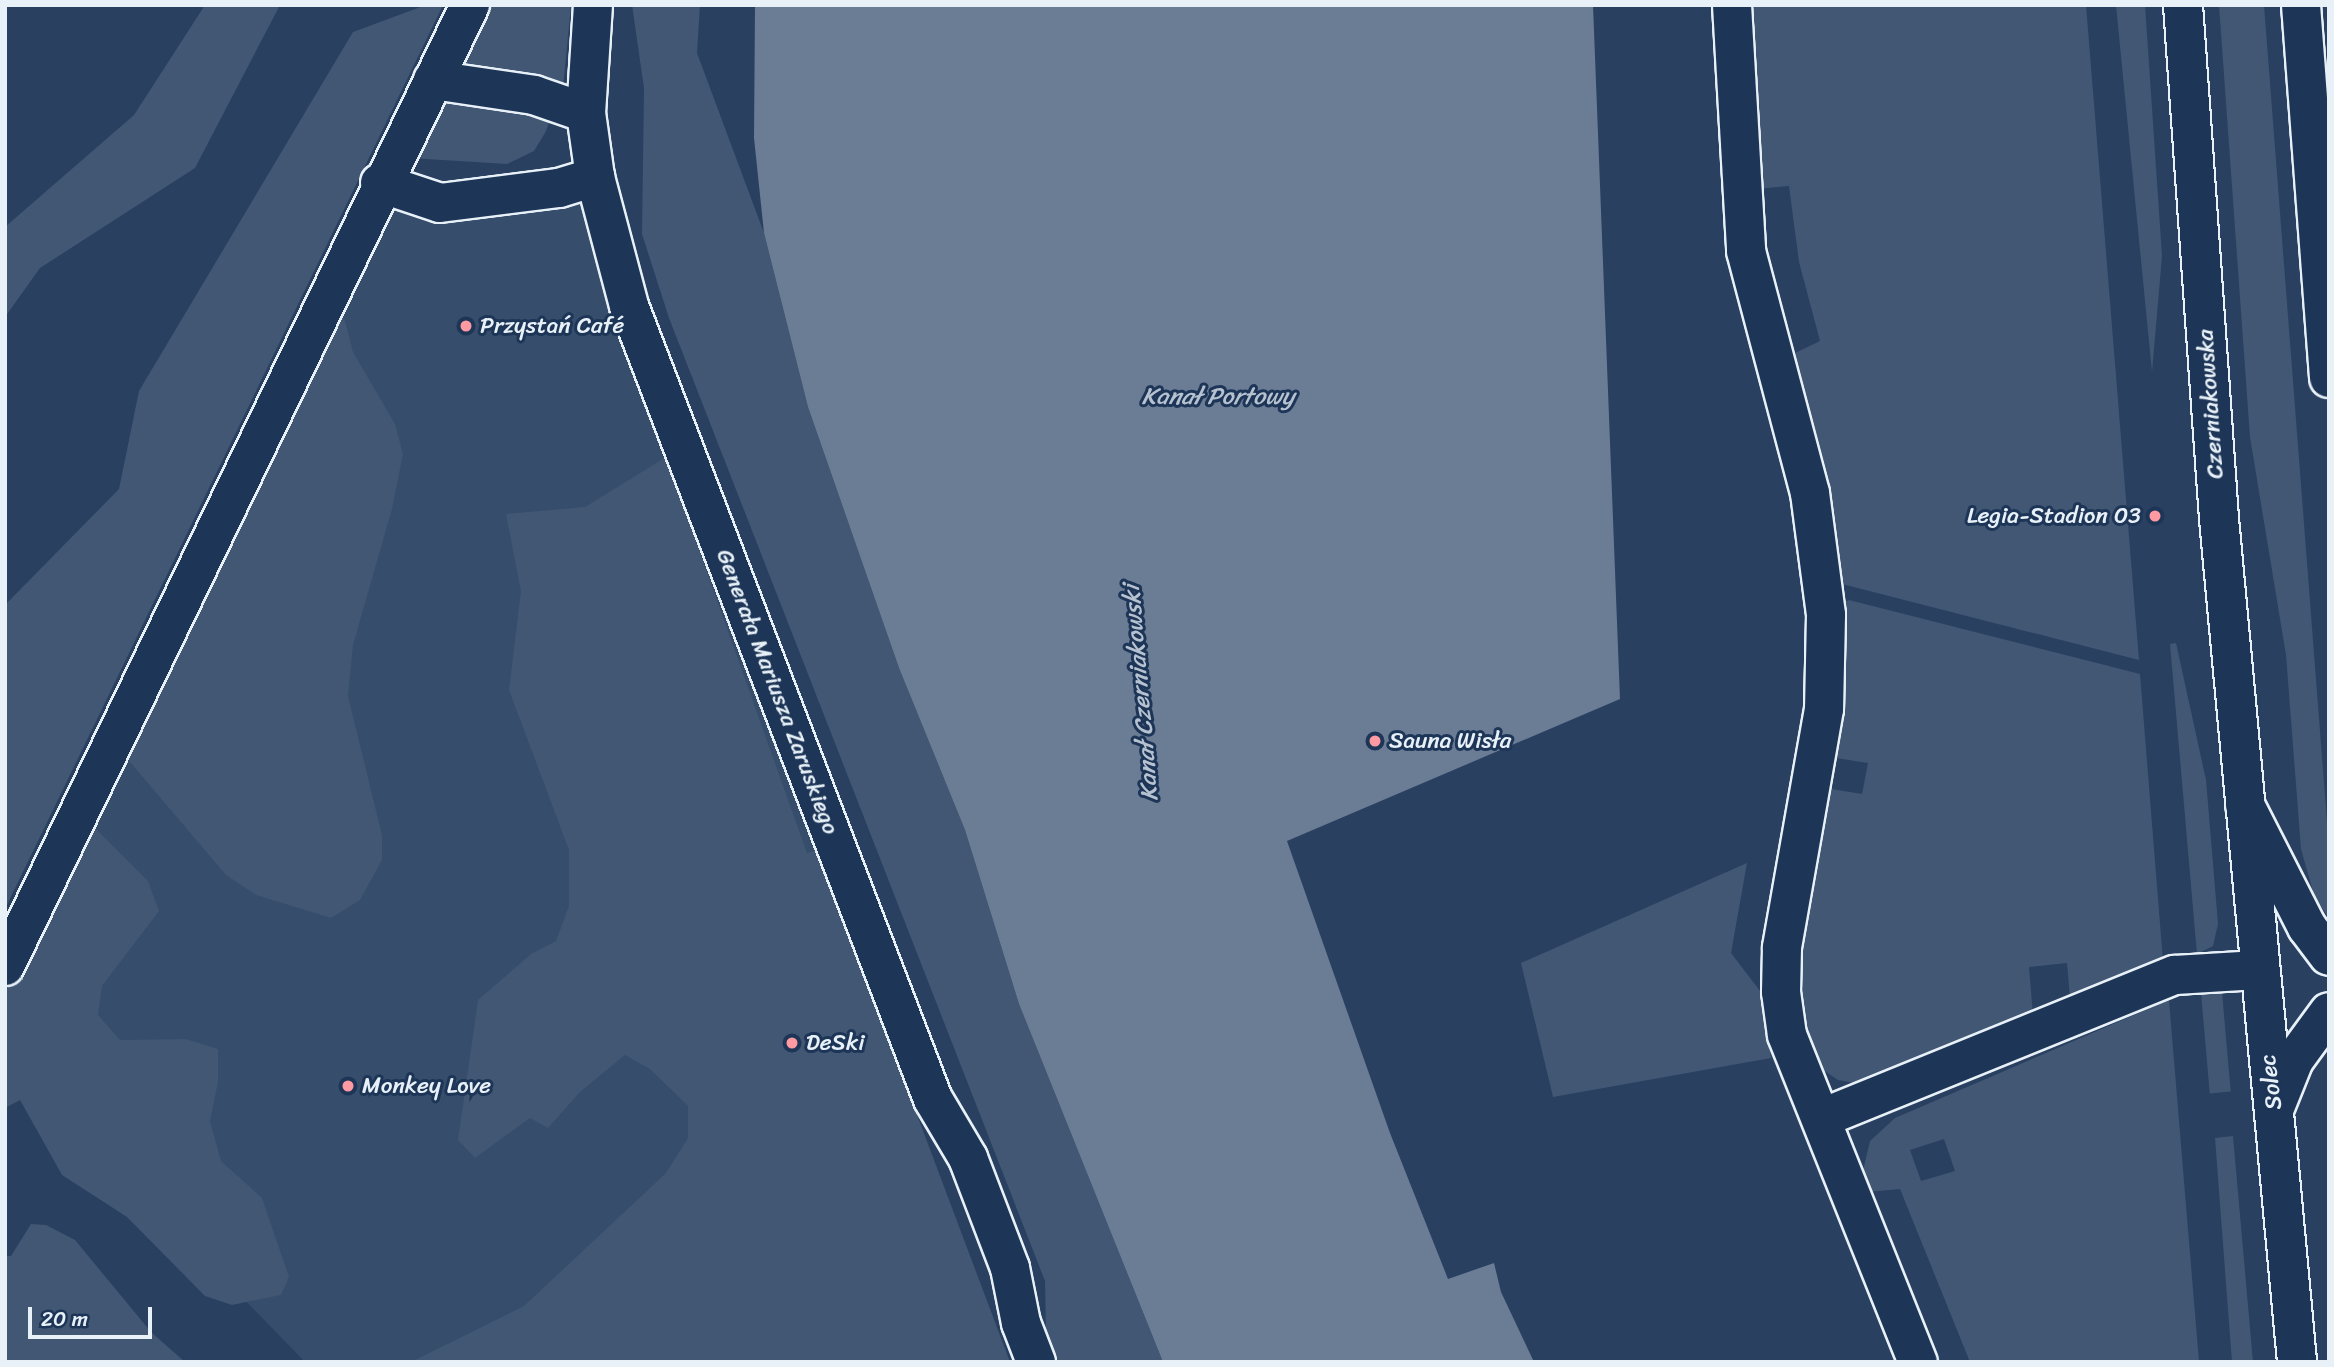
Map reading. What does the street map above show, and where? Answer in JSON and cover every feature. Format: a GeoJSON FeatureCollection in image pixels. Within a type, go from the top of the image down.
{"type":"FeatureCollection","features":[{"type":"Feature","properties":{"kind":"main road"},"geometry":{"type":"LineString","coordinates":[[5,966],[380,183],[470,5]]}},
{"type":"Feature","properties":{"kind":"main road","name":"Generała Mariusza Zaruskiego"},"geometry":{"type":"LineString","coordinates":[[593,5],[586,113],[595,177],[629,306],[933,1099],[968,1158],[1010,1268],[1021,1323],[1036,1362]]}},
{"type":"Feature","properties":{"kind":"main road"},"geometry":{"type":"LineString","coordinates":[[1732,5],[1746,251],[1810,493],[1824,577],[1824,709],[1782,948],[1780,992],[1787,1035],[1917,1362]]}},
{"type":"Feature","properties":{"kind":"main road","name":"Czerniakowska"},"geometry":{"type":"LineString","coordinates":[[2183,5],[2219,519],[2244,803]]}},
{"type":"Feature","properties":{"kind":"main road"},"geometry":{"type":"LineString","coordinates":[[2301,5],[2329,378]]}},
{"type":"Feature","properties":{"kind":"main road"},"geometry":{"type":"LineString","coordinates":[[433,80],[534,95],[586,113]]}},
{"type":"Feature","properties":{"kind":"main road"},"geometry":{"type":"LineString","coordinates":[[380,183],[440,203],[559,188],[595,177]]}},
{"type":"Feature","properties":{"kind":"main road"},"geometry":{"type":"LineString","coordinates":[[2244,803],[2307,927],[2329,957]]}},
{"type":"Feature","properties":{"kind":"main road","name":"Solec"},"geometry":{"type":"LineString","coordinates":[[2244,803],[2297,1362]]}},
{"type":"Feature","properties":{"kind":"main road"},"geometry":{"type":"LineString","coordinates":[[1822,1118],[2175,975],[2258,970]]}},
{"type":"Feature","properties":{"kind":"main road"},"geometry":{"type":"LineString","coordinates":[[2274,1110],[2294,1060],[2329,1012]]}},
{"type":"Feature","properties":{"kind":"shaded area"},"geometry":{"type":"Polygon","coordinates":[[[205,5],[280,5],[195,168],[40,268],[5,317],[5,227],[134,115],[205,5]]]}},
{"type":"Feature","properties":{"kind":"shaded area"},"geometry":{"type":"Polygon","coordinates":[[[426,5],[443,5],[5,909],[5,605],[119,489],[139,391],[353,32],[426,5]]]}},
{"type":"Feature","properties":{"kind":"shaded area"},"geometry":{"type":"Polygon","coordinates":[[[493,5],[571,5],[563,88],[545,133],[534,151],[507,164],[410,158],[493,5]]]}},
{"type":"Feature","properties":{"kind":"shaded area"},"geometry":{"type":"Polygon","coordinates":[[[632,5],[700,5],[697,53],[764,233],[808,407],[899,668],[965,830],[1019,1004],[1163,1362],[1052,1362],[1046,1333],[1045,1281],[669,318],[642,234],[644,88],[632,5]]]}},
{"type":"Feature","properties":{"kind":"shaded area"},"geometry":{"type":"Polygon","coordinates":[[[1749,5],[2086,5],[2139,660],[1842,584],[1791,355],[1820,341],[1799,262],[1789,186],[1757,189],[1749,5]]]}},
{"type":"Feature","properties":{"kind":"shaded area"},"geometry":{"type":"Polygon","coordinates":[[[2116,5],[2145,5],[2162,256],[2152,372],[2116,5]]]}},
{"type":"Feature","properties":{"kind":"shaded area"},"geometry":{"type":"Polygon","coordinates":[[[2219,5],[2264,5],[2329,848],[2329,919],[2314,895],[2301,849],[2286,655],[2250,437],[2219,5]]]}},
{"type":"Feature","properties":{"kind":"shaded area"},"geometry":{"type":"Polygon","coordinates":[[[587,192],[817,849],[648,915],[742,1171],[531,1362],[305,1362],[18,1067],[5,993],[386,207],[427,216],[587,192]]]}},
{"type":"Feature","properties":{"kind":"shaded area"},"geometry":{"type":"Polygon","coordinates":[[[337,311],[345,321],[353,352],[395,424],[403,454],[392,509],[353,645],[348,696],[382,835],[382,860],[360,900],[331,918],[256,895],[226,875],[124,755],[337,311]]]}},
{"type":"Feature","properties":{"kind":"shaded area"},"geometry":{"type":"Polygon","coordinates":[[[666,457],[807,853],[817,849],[1010,1362],[411,1362],[524,1306],[666,1173],[688,1138],[688,1106],[650,1069],[625,1055],[580,1092],[548,1128],[530,1118],[475,1158],[458,1140],[478,1000],[531,954],[556,941],[569,906],[569,850],[509,690],[521,591],[506,514],[585,507],[666,457]]]}},
{"type":"Feature","properties":{"kind":"shaded area"},"geometry":{"type":"Polygon","coordinates":[[[1849,600],[2140,674],[2163,961],[2070,998],[2067,963],[2029,967],[2033,1016],[1865,1085],[1838,1080],[1819,1067],[1803,1029],[1799,1003],[1800,963],[1831,789],[1862,794],[1868,763],[1836,758],[1843,603],[1849,600]]]}},
{"type":"Feature","properties":{"kind":"shaded area"},"geometry":{"type":"Polygon","coordinates":[[[2176,643],[2206,780],[2218,924],[2213,946],[2197,954],[2170,644],[2176,643]]]}},
{"type":"Feature","properties":{"kind":"shaded area"},"geometry":{"type":"Polygon","coordinates":[[[90,823],[148,881],[159,911],[102,986],[98,1015],[120,1040],[186,1039],[218,1049],[218,1082],[210,1121],[221,1161],[262,1198],[289,1277],[281,1295],[232,1305],[205,1296],[127,1217],[62,1175],[20,1100],[5,1108],[5,993],[90,823]]]}},
{"type":"Feature","properties":{"kind":"shaded area"},"geometry":{"type":"Polygon","coordinates":[[[1747,863],[1731,953],[1760,991],[1771,1058],[1553,1097],[1521,963],[1747,863]]]}},
{"type":"Feature","properties":{"kind":"shaded area"},"geometry":{"type":"Polygon","coordinates":[[[2222,992],[2231,1092],[2210,1093],[2201,994],[2222,992]]]}},
{"type":"Feature","properties":{"kind":"shaded area"},"geometry":{"type":"Polygon","coordinates":[[[2169,1000],[2199,1362],[1970,1362],[1900,1189],[1867,1192],[1862,1175],[1870,1141],[1895,1118],[2169,1000]],[[1944,1139],[1910,1150],[1921,1181],[1955,1171],[1944,1139]]]}},
{"type":"Feature","properties":{"kind":"shaded area"},"geometry":{"type":"Polygon","coordinates":[[[2233,1136],[2253,1362],[2232,1362],[2215,1138],[2233,1136]]]}},
{"type":"Feature","properties":{"kind":"shaded area"},"geometry":{"type":"Polygon","coordinates":[[[31,1224],[46,1225],[75,1240],[151,1332],[185,1362],[5,1362],[5,1256],[11,1256],[31,1224]]]}},
{"type":"Feature","properties":{"kind":"water","name":"Kanał Portowy"},"geometry":{"type":"Polygon","coordinates":[[[755,5],[1593,5],[1620,699],[1287,841],[1390,1133],[1448,1279],[1494,1263],[1501,1292],[1534,1362],[1163,1362],[1019,1004],[965,830],[899,668],[808,407],[764,233],[754,138],[755,5]]]}},
{"type":"Feature","properties":{"kind":"place","name":"Przystań Café"},"geometry":{"type":"Point","coordinates":[466,326]}},
{"type":"Feature","properties":{"kind":"place","name":"Legia-Stadion 03"},"geometry":{"type":"Point","coordinates":[2155,516]}},
{"type":"Feature","properties":{"kind":"place","name":"Sauna Wisła"},"geometry":{"type":"Point","coordinates":[1375,741]}},
{"type":"Feature","properties":{"kind":"place","name":"DeSki"},"geometry":{"type":"Point","coordinates":[792,1043]}},
{"type":"Feature","properties":{"kind":"place","name":"Monkey Love"},"geometry":{"type":"Point","coordinates":[348,1086]}},
{"type":"Feature","properties":{"kind":"water label","name":"Kanał Czerniakowski"},"geometry":{"type":"Point","coordinates":[1141,693]}}]}
